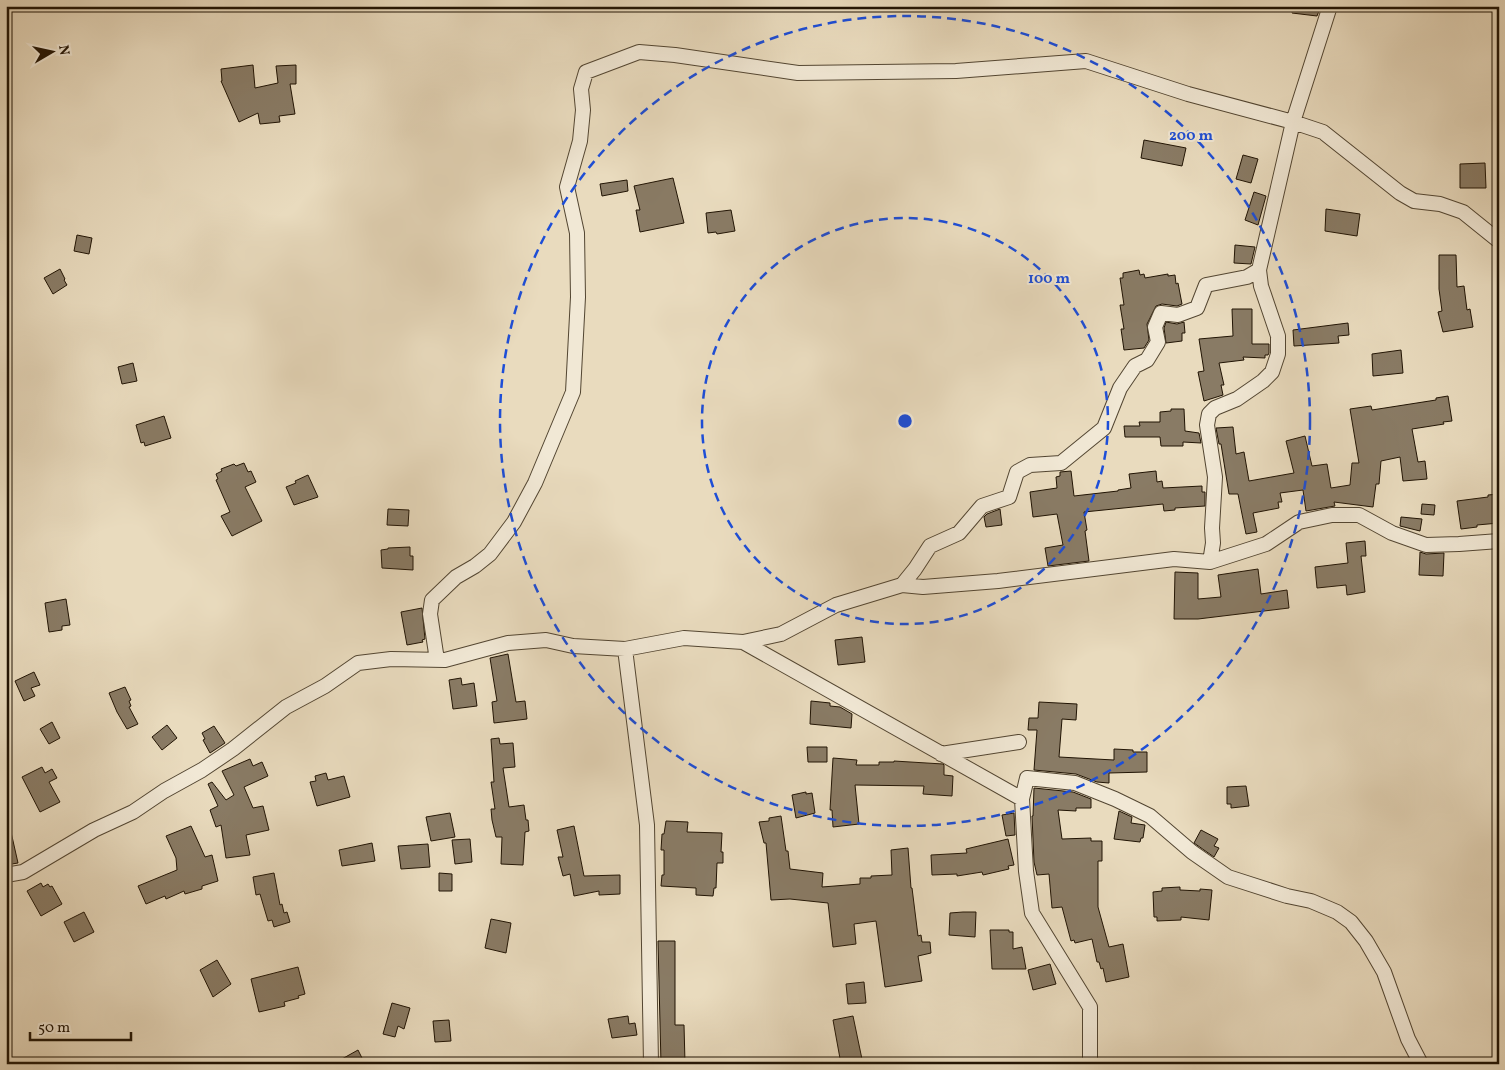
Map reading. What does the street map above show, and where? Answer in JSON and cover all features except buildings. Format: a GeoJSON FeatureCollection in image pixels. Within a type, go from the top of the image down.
{"type":"FeatureCollection","features":[{"type":"Feature","properties":{"kind":"street"},"geometry":{"type":"LineString","coordinates":[[1210,562],[1213,543],[1214,477],[1211,443],[1207,425],[1209,414],[1215,408],[1237,399],[1264,382],[1272,372],[1278,354],[1278,336],[1261,286],[1259,270],[1293,122],[1330,6]]}},
{"type":"Feature","properties":{"kind":"street"},"geometry":{"type":"LineString","coordinates":[[437,660],[430,614],[432,600],[456,577],[475,566],[490,554],[514,522],[535,483],[573,392],[578,297],[577,233],[568,186],[580,141],[581,89],[586,72],[638,52],[675,54],[798,73],[956,71],[1086,62],[1188,94],[1323,132],[1400,194],[1414,201],[1440,204],[1463,212],[1499,241]]}},
{"type":"Feature","properties":{"kind":"street"},"geometry":{"type":"LineString","coordinates":[[902,584],[915,569],[930,546],[959,533],[982,506],[1008,497],[1017,472],[1030,465],[1061,463],[1104,428],[1120,388],[1135,366],[1147,360],[1158,342],[1155,327],[1161,313],[1178,315],[1197,308],[1206,285],[1247,277],[1259,270]]}},
{"type":"Feature","properties":{"kind":"street"},"geometry":{"type":"LineString","coordinates":[[6,875],[23,872],[94,830],[133,812],[233,749],[286,707],[325,686],[358,663],[391,659],[445,660],[508,643],[546,640],[573,646],[625,649],[684,638],[743,642],[781,634],[836,605],[902,584],[922,587],[998,581],[1174,559],[1210,562],[1266,544],[1299,522],[1332,515],[1359,515],[1392,533],[1426,545],[1499,541]]}},
{"type":"Feature","properties":{"kind":"street"},"geometry":{"type":"LineString","coordinates":[[743,642],[1022,799]]}},
{"type":"Feature","properties":{"kind":"street"},"geometry":{"type":"LineString","coordinates":[[625,649],[647,825],[651,1064]]}},
{"type":"Feature","properties":{"kind":"street"},"geometry":{"type":"LineString","coordinates":[[942,754],[1019,742]]}},
{"type":"Feature","properties":{"kind":"street"},"geometry":{"type":"LineString","coordinates":[[1090,1064],[1090,1007],[1032,913],[1026,872],[1022,799],[1027,778],[1075,783],[1150,816],[1192,852],[1228,876],[1287,896],[1312,901],[1337,912],[1351,922],[1366,941],[1384,972],[1408,1039],[1421,1064]]}}]}
